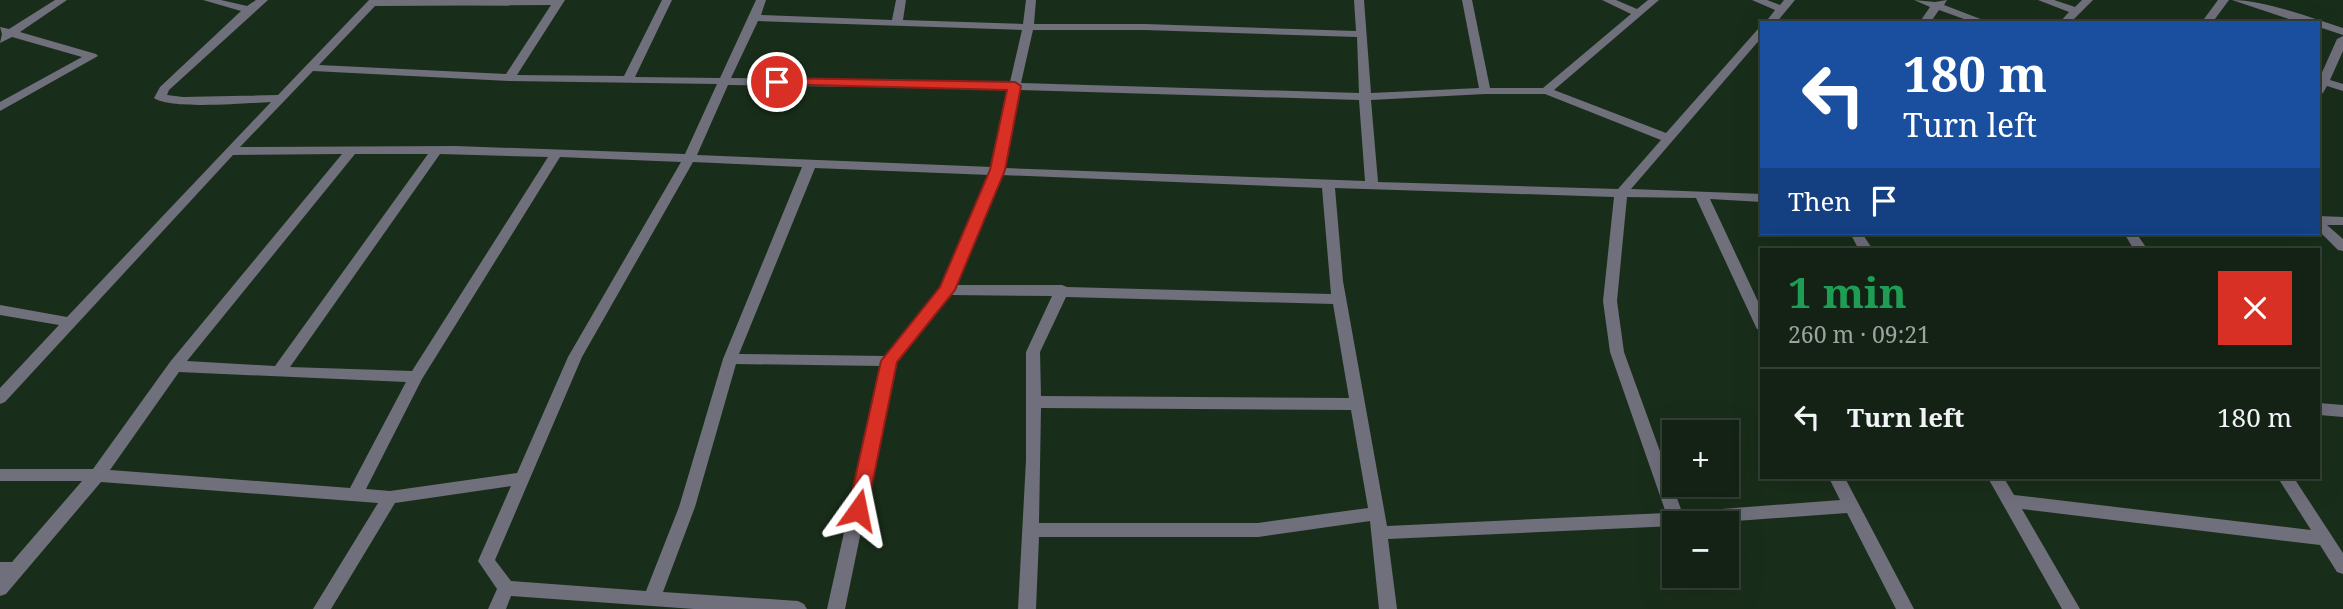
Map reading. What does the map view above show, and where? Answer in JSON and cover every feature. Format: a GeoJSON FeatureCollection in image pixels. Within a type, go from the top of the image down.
{"type":"FeatureCollection","features":[{"type":"Feature","properties":{"kind":"street"},"geometry":{"type":"LineString","coordinates":[[0,40],[62,0]]}},
{"type":"Feature","properties":{"kind":"street"},"geometry":{"type":"LineString","coordinates":[[208,0],[249,10]]}},
{"type":"Feature","properties":{"kind":"street"},"geometry":{"type":"LineString","coordinates":[[263,0],[164,89],[160,98],[169,101],[282,98]]}},
{"type":"Feature","properties":{"kind":"street"},"geometry":{"type":"LineString","coordinates":[[628,80],[667,0]]}},
{"type":"Feature","properties":{"kind":"street"},"geometry":{"type":"LineString","coordinates":[[761,0],[689,158],[575,358],[486,561],[506,588],[797,609]]}},
{"type":"Feature","properties":{"kind":"street"},"geometry":{"type":"LineString","coordinates":[[897,23],[901,0]]}},
{"type":"Feature","properties":{"kind":"street"},"geometry":{"type":"LineString","coordinates":[[836,609],[889,361],[947,290],[998,170],[1028,27],[1031,0]]}},
{"type":"Feature","properties":{"kind":"street"},"geometry":{"type":"LineString","coordinates":[[1359,0],[1372,186]]}},
{"type":"Feature","properties":{"kind":"street"},"geometry":{"type":"LineString","coordinates":[[1467,0],[1485,91]]}},
{"type":"Feature","properties":{"kind":"street"},"geometry":{"type":"LineString","coordinates":[[1607,0],[1639,13]]}},
{"type":"Feature","properties":{"kind":"street"},"geometry":{"type":"LineString","coordinates":[[1546,91],[1654,0]]}},
{"type":"Feature","properties":{"kind":"street"},"geometry":{"type":"LineString","coordinates":[[1757,0],[1786,4]]}},
{"type":"Feature","properties":{"kind":"street"},"geometry":{"type":"LineString","coordinates":[[1919,0],[1939,3],[1981,21]]}},
{"type":"Feature","properties":{"kind":"street"},"geometry":{"type":"LineString","coordinates":[[2043,0],[2077,11]]}},
{"type":"Feature","properties":{"kind":"street"},"geometry":{"type":"LineString","coordinates":[[2066,21],[2088,0]]}},
{"type":"Feature","properties":{"kind":"street"},"geometry":{"type":"LineString","coordinates":[[2208,21],[2224,0]]}},
{"type":"Feature","properties":{"kind":"street"},"geometry":{"type":"LineString","coordinates":[[2237,0],[2306,21]]}},
{"type":"Feature","properties":{"kind":"street"},"geometry":{"type":"LineString","coordinates":[[0,398],[374,1],[559,1]]}},
{"type":"Feature","properties":{"kind":"street"},"geometry":{"type":"LineString","coordinates":[[509,78],[559,1]]}},
{"type":"Feature","properties":{"kind":"street"},"geometry":{"type":"LineString","coordinates":[[1926,21],[1939,3]]}},
{"type":"Feature","properties":{"kind":"street"},"geometry":{"type":"LineString","coordinates":[[1772,21],[1786,4]]}},
{"type":"Feature","properties":{"kind":"street"},"geometry":{"type":"LineString","coordinates":[[754,18],[1362,34]]}},
{"type":"Feature","properties":{"kind":"street"},"geometry":{"type":"LineString","coordinates":[[2320,24],[2343,32]]}},
{"type":"Feature","properties":{"kind":"street"},"geometry":{"type":"LineString","coordinates":[[0,30],[92,56],[0,107]]}},
{"type":"Feature","properties":{"kind":"street"},"geometry":{"type":"LineString","coordinates":[[1673,511],[1617,352],[1610,302],[1621,193],[1760,33]]}},
{"type":"Feature","properties":{"kind":"street"},"geometry":{"type":"LineString","coordinates":[[2343,38],[2321,86],[2343,88]]}},
{"type":"Feature","properties":{"kind":"street"},"geometry":{"type":"LineString","coordinates":[[311,68],[509,78],[1015,86],[1365,97],[1546,91],[1668,138]]}},
{"type":"Feature","properties":{"kind":"street"},"geometry":{"type":"LineString","coordinates":[[230,151],[436,151],[689,158],[1372,186],[1760,198]]}},
{"type":"Feature","properties":{"kind":"street"},"geometry":{"type":"LineString","coordinates":[[0,589],[8,569],[97,475],[175,366],[351,151]]}},
{"type":"Feature","properties":{"kind":"street"},"geometry":{"type":"LineString","coordinates":[[279,372],[436,151]]}},
{"type":"Feature","properties":{"kind":"street"},"geometry":{"type":"LineString","coordinates":[[355,494],[416,377],[555,154]]}},
{"type":"Feature","properties":{"kind":"street"},"geometry":{"type":"LineString","coordinates":[[652,598],[687,507],[730,359],[810,164]]}},
{"type":"Feature","properties":{"kind":"street"},"geometry":{"type":"LineString","coordinates":[[1328,184],[1339,299],[1377,513],[1388,609]]}},
{"type":"Feature","properties":{"kind":"street"},"geometry":{"type":"LineString","coordinates":[[1701,194],[1760,321]]}},
{"type":"Feature","properties":{"kind":"street"},"geometry":{"type":"LineString","coordinates":[[2320,222],[2343,221]]}},
{"type":"Feature","properties":{"kind":"street"},"geometry":{"type":"LineString","coordinates":[[2320,223],[2343,247]]}},
{"type":"Feature","properties":{"kind":"street"},"geometry":{"type":"LineString","coordinates":[[947,290],[1062,290],[1253,299],[1339,299]]}},
{"type":"Feature","properties":{"kind":"street"},"geometry":{"type":"LineString","coordinates":[[1027,609],[1034,460],[1033,352],[1062,290]]}},
{"type":"Feature","properties":{"kind":"street"},"geometry":{"type":"LineString","coordinates":[[0,310],[70,322]]}},
{"type":"Feature","properties":{"kind":"street"},"geometry":{"type":"LineString","coordinates":[[730,359],[889,361]]}},
{"type":"Feature","properties":{"kind":"street"},"geometry":{"type":"LineString","coordinates":[[175,366],[416,377]]}},
{"type":"Feature","properties":{"kind":"street"},"geometry":{"type":"LineString","coordinates":[[1033,402],[1358,404]]}},
{"type":"Feature","properties":{"kind":"street"},"geometry":{"type":"LineString","coordinates":[[2320,409],[2343,411]]}},
{"type":"Feature","properties":{"kind":"street"},"geometry":{"type":"LineString","coordinates":[[0,475],[97,475],[390,496],[523,478]]}},
{"type":"Feature","properties":{"kind":"street"},"geometry":{"type":"LineString","coordinates":[[1838,479],[1905,609]]}},
{"type":"Feature","properties":{"kind":"street"},"geometry":{"type":"LineString","coordinates":[[1997,479],[2071,609]]}},
{"type":"Feature","properties":{"kind":"street"},"geometry":{"type":"LineString","coordinates":[[2287,479],[2343,568]]}},
{"type":"Feature","properties":{"kind":"street"},"geometry":{"type":"LineString","coordinates":[[322,609],[390,496]]}},
{"type":"Feature","properties":{"kind":"street"},"geometry":{"type":"LineString","coordinates":[[2010,501],[2325,539]]}},
{"type":"Feature","properties":{"kind":"street"},"geometry":{"type":"LineString","coordinates":[[1739,514],[1852,506]]}},
{"type":"Feature","properties":{"kind":"street"},"geometry":{"type":"LineString","coordinates":[[1031,530],[1258,530],[1377,513]]}},
{"type":"Feature","properties":{"kind":"street"},"geometry":{"type":"LineString","coordinates":[[1379,533],[1662,520]]}},
{"type":"Feature","properties":{"kind":"street"},"geometry":{"type":"LineString","coordinates":[[497,609],[506,588]]}},
{"type":"Feature","properties":{"kind":"route"},"geometry":{"type":"LineString","coordinates":[[777,82],[1015,86],[998,170],[947,290],[889,361],[858,510]]}}]}
